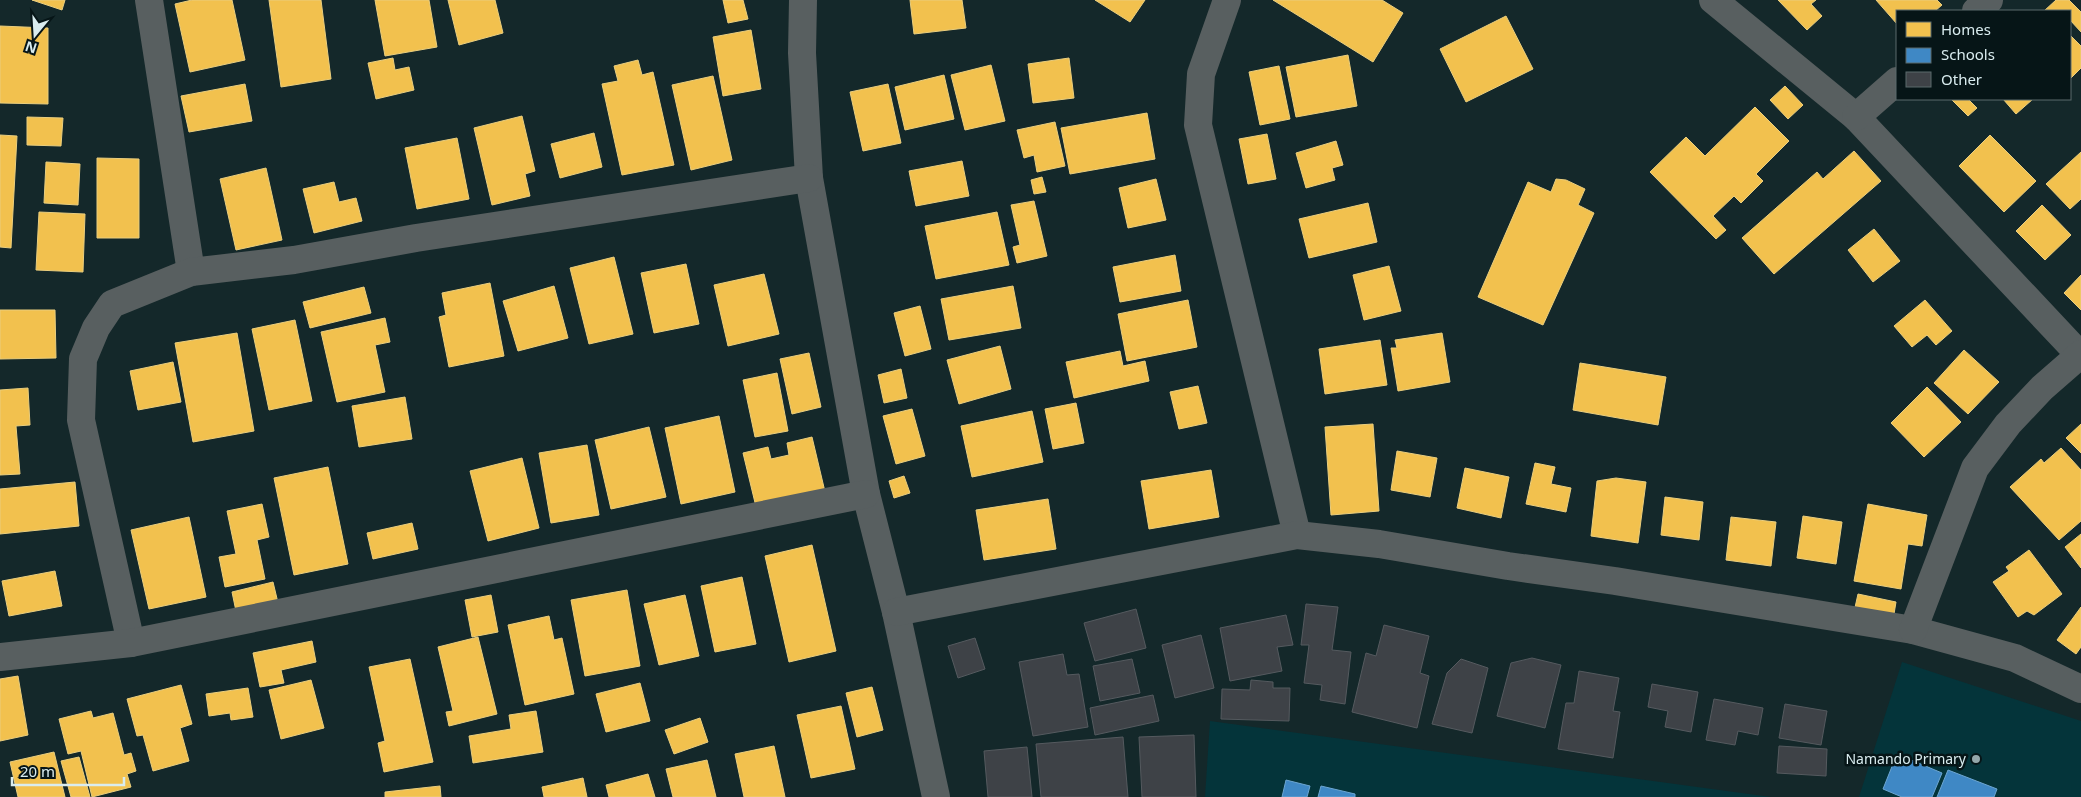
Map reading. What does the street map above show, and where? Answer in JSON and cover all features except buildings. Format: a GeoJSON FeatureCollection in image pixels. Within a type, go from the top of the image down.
{"type":"FeatureCollection","features":[{"type":"Feature","properties":{"kind":"street"},"geometry":{"type":"LineString","coordinates":[[149,0],[192,272]]}},
{"type":"Feature","properties":{"kind":"street"},"geometry":{"type":"LineString","coordinates":[[803,0],[802,53],[809,178],[866,494],[896,612],[936,797]]}},
{"type":"Feature","properties":{"kind":"street"},"geometry":{"type":"LineString","coordinates":[[1227,0],[1202,74],[1198,125],[1297,535]]}},
{"type":"Feature","properties":{"kind":"street"},"geometry":{"type":"LineString","coordinates":[[1713,0],[1856,117],[2080,355],[2042,388],[2008,424],[1975,468],[1913,630]]}},
{"type":"Feature","properties":{"kind":"street"},"geometry":{"type":"LineString","coordinates":[[1977,10],[1989,0]]}},
{"type":"Feature","properties":{"kind":"street"},"geometry":{"type":"LineString","coordinates":[[1856,117],[1896,82]]}},
{"type":"Feature","properties":{"kind":"street"},"geometry":{"type":"LineString","coordinates":[[131,643],[81,420],[83,359],[96,328],[112,304],[192,272],[294,260],[416,238],[809,178]]}},
{"type":"Feature","properties":{"kind":"street"},"geometry":{"type":"LineString","coordinates":[[0,657],[131,643],[866,494]]}},
{"type":"Feature","properties":{"kind":"street"},"geometry":{"type":"LineString","coordinates":[[896,612],[1297,535],[1379,544],[1913,630],[2015,658],[2081,689]]}},
{"type":"Feature","properties":{"kind":"shaded area","name":"Namando Primary"},"geometry":{"type":"Polygon","coordinates":[[[1902,662],[2081,721],[2081,797],[1859,797],[1902,662]]]}},
{"type":"Feature","properties":{"kind":"shaded area"},"geometry":{"type":"Polygon","coordinates":[[[1210,721],[1771,797],[1205,797],[1210,721]]]}},
{"type":"Feature","properties":{"kind":"place","name":"Namando Primary"},"geometry":{"type":"Point","coordinates":[1976,759]}}]}
